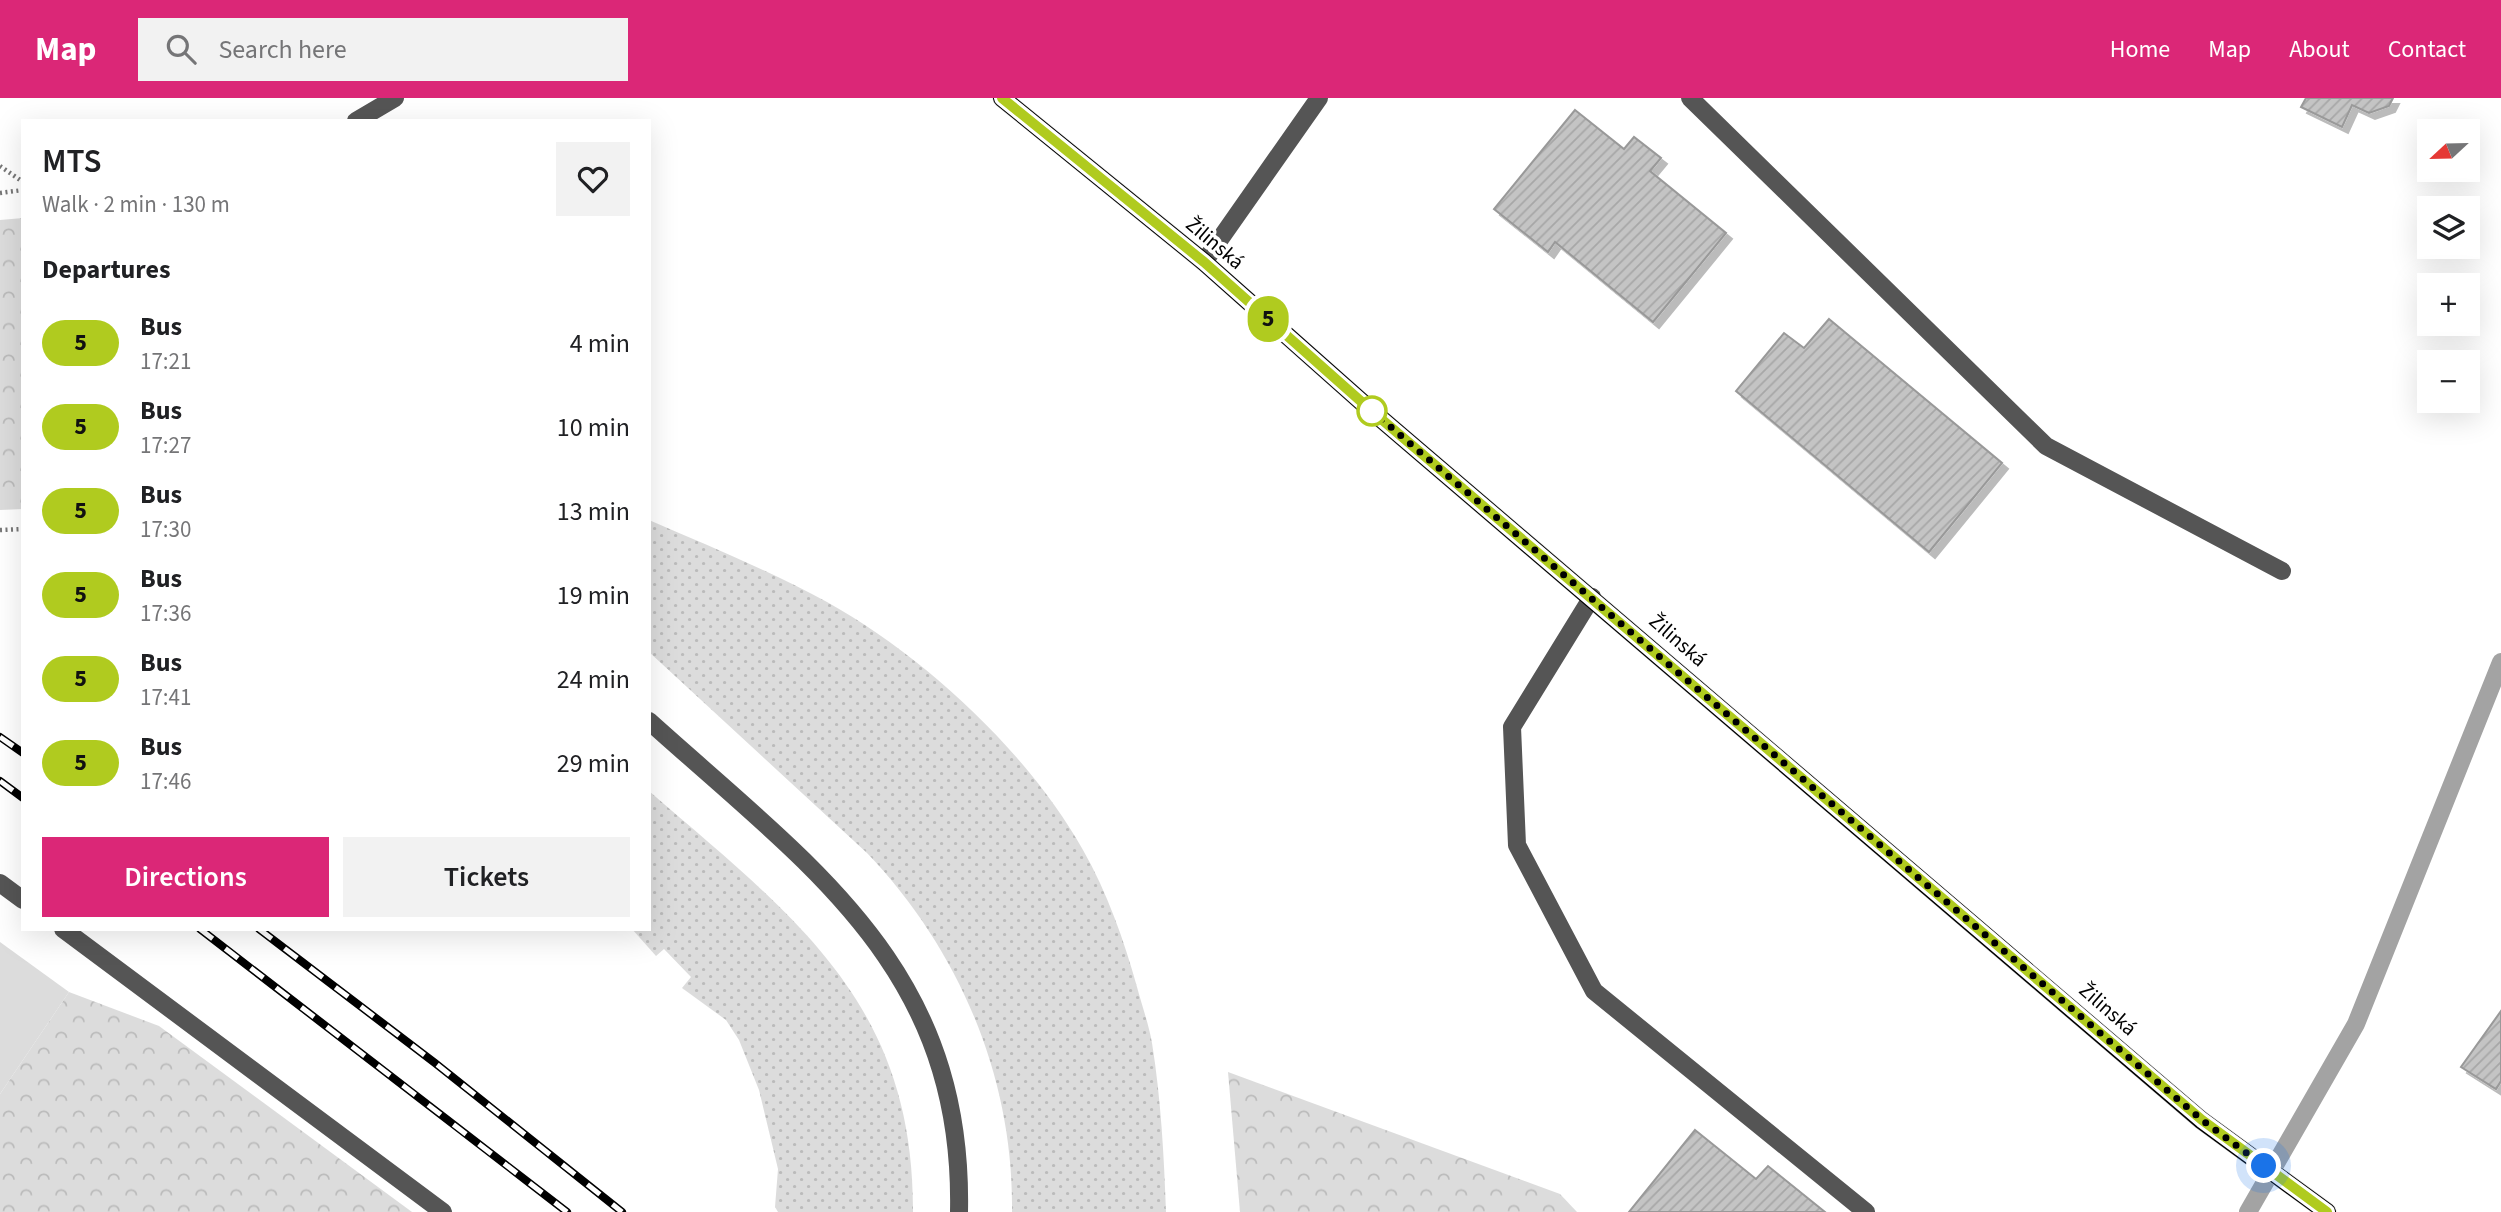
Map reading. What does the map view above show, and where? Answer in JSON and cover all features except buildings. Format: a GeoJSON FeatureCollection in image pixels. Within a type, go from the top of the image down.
{"type":"FeatureCollection","features":[{"type":"Feature","properties":{"kind":"main road","name":"Žilinská"},"geometry":{"type":"LineString","coordinates":[[1002,98],[1204,262],[1373,412],[2202,1120],[2327,1212]]}},
{"type":"Feature","properties":{"kind":"lane"},"geometry":{"type":"LineString","coordinates":[[359,119],[395,98]]}},
{"type":"Feature","properties":{"kind":"lane"},"geometry":{"type":"LineString","coordinates":[[1204,262],[1320,98]]}},
{"type":"Feature","properties":{"kind":"lane"},"geometry":{"type":"LineString","coordinates":[[1690,98],[2046,446],[2282,571]]}},
{"type":"Feature","properties":{"kind":"lane"},"geometry":{"type":"LineString","coordinates":[[1592,597],[1512,727],[1517,845],[1594,990],[1866,1212]]}},
{"type":"Feature","properties":{"kind":"lane"},"geometry":{"type":"LineString","coordinates":[[651,723],[837,893],[880,946],[914,999],[938,1052],[952,1111],[960,1172],[959,1212]]}},
{"type":"Feature","properties":{"kind":"lane"},"geometry":{"type":"LineString","coordinates":[[0,883],[21,899]]}},
{"type":"Feature","properties":{"kind":"lane"},"geometry":{"type":"LineString","coordinates":[[66,931],[443,1212]]}},
{"type":"Feature","properties":{"kind":"path"},"geometry":{"type":"LineString","coordinates":[[0,166],[21,180]]}},
{"type":"Feature","properties":{"kind":"path"},"geometry":{"type":"LineString","coordinates":[[0,193],[21,190]]}},
{"type":"Feature","properties":{"kind":"path"},"geometry":{"type":"LineString","coordinates":[[0,530],[21,529]]}},
{"type":"Feature","properties":{"kind":"green space"},"geometry":{"type":"Polygon","coordinates":[[[21,218],[21,509],[0,510],[0,220],[21,218]]]}},
{"type":"Feature","properties":{"kind":"green space"},"geometry":{"type":"Polygon","coordinates":[[[651,521],[784,580],[864,624],[936,678],[971,709],[1033,778],[1060,813],[1100,883],[1132,969],[1149,1029],[1162,1128],[1166,1212],[1012,1212],[1010,1162],[1003,1113],[975,1018],[954,973],[929,931],[900,890],[867,853],[651,654],[651,521]]]}},
{"type":"Feature","properties":{"kind":"green space"},"geometry":{"type":"Polygon","coordinates":[[[651,793],[751,880],[796,924],[835,970],[868,1019],[892,1075],[908,1139],[913,1212],[778,1212],[775,1207],[778,1169],[759,1090],[739,1040],[726,1020],[682,988],[691,977],[664,949],[656,956],[634,931],[651,931],[651,793]]]}},
{"type":"Feature","properties":{"kind":"green space"},"geometry":{"type":"Polygon","coordinates":[[[0,942],[69,992],[0,1094],[0,942]]]}},
{"type":"Feature","properties":{"kind":"green space"},"geometry":{"type":"Polygon","coordinates":[[[69,992],[159,1026],[412,1212],[0,1212],[0,1094],[69,992]]]}},
{"type":"Feature","properties":{"kind":"green space"},"geometry":{"type":"Polygon","coordinates":[[[1228,1072],[1560,1194],[1577,1212],[1240,1212],[1228,1072]]]}},
{"type":"Feature","properties":{"kind":"waterway"},"geometry":{"type":"LineString","coordinates":[[2248,1212],[2356,1024],[2501,662]]}},
{"type":"Feature","properties":{"kind":"railway"},"geometry":{"type":"LineString","coordinates":[[0,737],[21,752]]}},
{"type":"Feature","properties":{"kind":"railway"},"geometry":{"type":"LineString","coordinates":[[0,781],[21,797]]}},
{"type":"Feature","properties":{"kind":"railway"},"geometry":{"type":"LineString","coordinates":[[203,931],[567,1212]]}},
{"type":"Feature","properties":{"kind":"railway"},"geometry":{"type":"LineString","coordinates":[[262,931],[435,1063],[622,1212]]}},
{"type":"Feature","properties":{"kind":"bus line","name":"5"},"geometry":{"type":"LineString","coordinates":[[1002,98],[1204,262],[1373,412],[2202,1120],[2327,1212]]}},
{"type":"Feature","properties":{"kind":"route"},"geometry":{"type":"LineString","coordinates":[[1372,411],[2202,1120],[2264,1166]]}}]}
